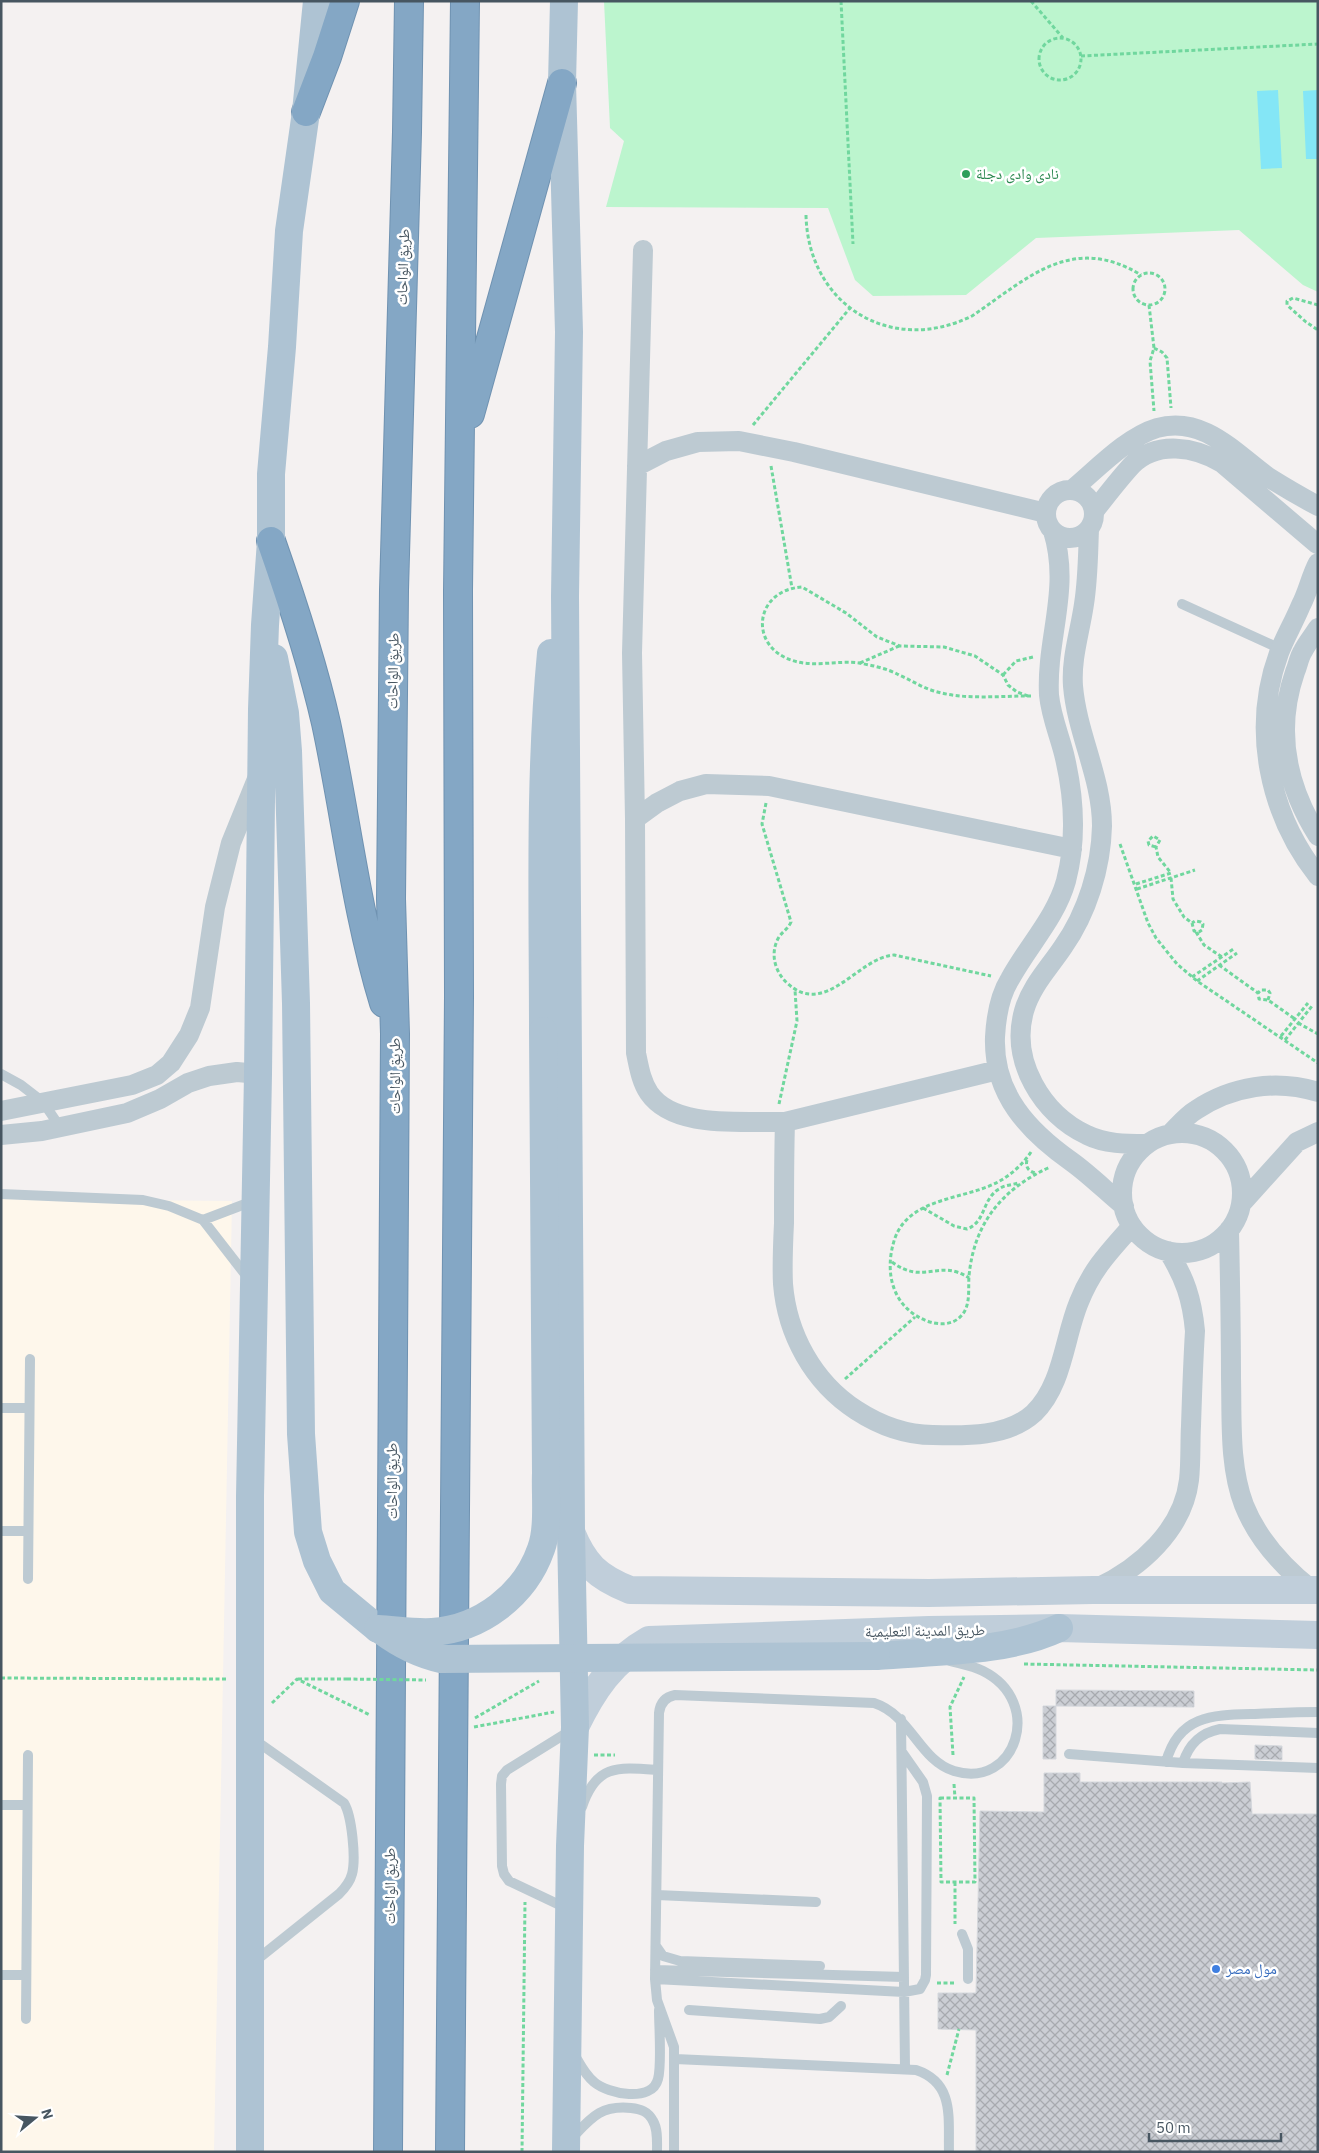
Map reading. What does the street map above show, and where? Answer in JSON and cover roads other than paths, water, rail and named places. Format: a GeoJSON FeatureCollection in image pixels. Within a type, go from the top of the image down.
{"type":"FeatureCollection","features":[{"type":"Feature","properties":{"kind":"highway"},"geometry":{"type":"LineString","coordinates":[[306,112],[328,58],[345,1]]}},
{"type":"Feature","properties":{"kind":"highway","name":"طريق الواحات"},"geometry":{"type":"LineString","coordinates":[[388,2152],[395,1034],[391,899],[394,590],[409,1]]}},
{"type":"Feature","properties":{"kind":"highway"},"geometry":{"type":"LineString","coordinates":[[450,2152],[459,996],[460,449],[465,1]]}},
{"type":"Feature","properties":{"kind":"highway"},"geometry":{"type":"LineString","coordinates":[[460,449],[562,83]]}},
{"type":"Feature","properties":{"kind":"highway"},"geometry":{"type":"LineString","coordinates":[[271,541],[304,640],[321,705],[369,949],[395,1034]]}},
{"type":"Feature","properties":{"kind":"main road"},"geometry":{"type":"LineString","coordinates":[[250,2152],[252,1730],[250,1496],[255,1286],[254,1200],[258,1074],[261,770],[265,626],[271,541],[271,474],[282,347],[289,231],[306,112],[317,1]]}},
{"type":"Feature","properties":{"kind":"main road"},"geometry":{"type":"LineString","coordinates":[[564,1],[562,83],[569,332],[566,596],[571,1532],[575,1718],[570,1846],[566,2148]]}},
{"type":"Feature","properties":{"kind":"main road"},"geometry":{"type":"LineString","coordinates":[[378,1629],[433,1632],[459,1627],[480,1618],[507,1602],[529,1576],[542,1548],[546,1473],[543,856],[547,692],[553,634],[557,616],[566,596]]}},
{"type":"Feature","properties":{"kind":"main road"},"geometry":{"type":"LineString","coordinates":[[265,626],[276,665],[285,712],[288,751],[296,1003],[301,1434],[308,1532],[317,1561],[332,1591],[378,1629],[403,1646],[441,1659],[876,1656],[923,1641],[1015,1644],[1045,1635],[1060,1628]]}},
{"type":"Feature","properties":{"kind":"street"},"geometry":{"type":"LineString","coordinates":[[643,250],[632,653],[636,1053],[640,1075],[650,1094],[663,1107],[679,1115],[700,1119],[780,1122],[998,1070]]}},
{"type":"Feature","properties":{"kind":"street"},"geometry":{"type":"LineString","coordinates":[[1073,489],[1119,450],[1164,427],[1188,427],[1212,434],[1267,476],[1318,506]]}},
{"type":"Feature","properties":{"kind":"street"},"geometry":{"type":"LineString","coordinates":[[637,466],[666,451],[698,442],[740,441],[794,452],[1049,522],[1058,535],[1071,538],[1084,534],[1092,520],[1134,464],[1150,454],[1168,449],[1187,448],[1206,454],[1222,463],[1318,543]]}},
{"type":"Feature","properties":{"kind":"street"},"geometry":{"type":"LineString","coordinates":[[1124,1206],[1039,1137],[1016,1110],[1005,1090],[998,1070],[995,1047],[996,1024],[1009,980],[1052,913],[1066,882],[1072,849],[1074,820],[1072,791],[1049,694],[1050,664],[1061,581],[1058,547],[1049,522],[1047,505],[1058,492],[1065,489],[1073,489],[1088,496],[1092,520],[1088,583],[1072,669],[1078,718],[1096,780],[1102,825],[1096,868],[1084,908],[1065,945],[1032,991],[1024,1011],[1021,1033],[1023,1055],[1029,1075],[1042,1099],[1052,1112],[1069,1126],[1088,1136],[1109,1142],[1146,1144],[1170,1134],[1194,1111],[1224,1094],[1252,1087],[1281,1086],[1318,1092]]}},
{"type":"Feature","properties":{"kind":"street"},"geometry":{"type":"LineString","coordinates":[[1318,563],[1302,605],[1281,649],[1271,680],[1267,705],[1267,757],[1279,807],[1302,854],[1318,876]]}},
{"type":"Feature","properties":{"kind":"street"},"geometry":{"type":"LineString","coordinates":[[1318,628],[1302,652],[1289,690],[1284,730],[1288,771],[1298,798],[1318,836]]}},
{"type":"Feature","properties":{"kind":"street"},"geometry":{"type":"LineString","coordinates":[[1050,664],[1072,669]]}},
{"type":"Feature","properties":{"kind":"street"},"geometry":{"type":"LineString","coordinates":[[1,1111],[110,1091],[132,1085],[157,1074],[171,1063],[185,1042],[200,1008],[215,907],[231,843],[261,770]]}},
{"type":"Feature","properties":{"kind":"street"},"geometry":{"type":"LineString","coordinates":[[635,819],[657,803],[680,791],[706,784],[769,786],[1072,849]]}},
{"type":"Feature","properties":{"kind":"street"},"geometry":{"type":"LineString","coordinates":[[1009,980],[1032,991]]}},
{"type":"Feature","properties":{"kind":"street"},"geometry":{"type":"LineString","coordinates":[[1,1134],[23,1133],[60,1127],[126,1113],[160,1099],[188,1083],[209,1076],[237,1072],[258,1074]]}},
{"type":"Feature","properties":{"kind":"street"},"geometry":{"type":"LineString","coordinates":[[780,1122],[783,1284],[787,1313],[797,1342],[812,1368],[831,1390],[866,1416],[885,1426],[907,1432],[967,1436],[1016,1425],[1033,1413],[1046,1398],[1055,1379],[1078,1303],[1096,1267],[1132,1226]]}},
{"type":"Feature","properties":{"kind":"street"},"geometry":{"type":"LineString","coordinates":[[1241,1204],[1297,1142],[1318,1132]]}},
{"type":"Feature","properties":{"kind":"street"},"geometry":{"type":"LineString","coordinates":[[1146,1144],[1129,1165],[1124,1178],[1122,1192],[1124,1206],[1132,1226],[1148,1242],[1168,1251],[1197,1251],[1215,1243],[1229,1230],[1241,1204],[1240,1178],[1228,1155],[1208,1138],[1196,1134],[1170,1134]]}},
{"type":"Feature","properties":{"kind":"street"},"geometry":{"type":"LineString","coordinates":[[1229,1230],[1232,1432],[1236,1479],[1244,1505],[1256,1530],[1290,1572],[1315,1590]]}},
{"type":"Feature","properties":{"kind":"street"},"geometry":{"type":"LineString","coordinates":[[1092,1590],[1120,1577],[1144,1559],[1164,1537],[1180,1510],[1189,1482],[1193,1310],[1188,1289],[1180,1269],[1168,1251]]}},
{"type":"Feature","properties":{"kind":"street"},"geometry":{"type":"LineString","coordinates":[[571,1532],[579,1552],[592,1569],[609,1582],[630,1590],[929,1592],[1315,1590]]}},
{"type":"Feature","properties":{"kind":"street"},"geometry":{"type":"LineString","coordinates":[[923,1641],[929,1592]]}},
{"type":"Feature","properties":{"kind":"street"},"geometry":{"type":"LineString","coordinates":[[1060,1628],[1318,1635]]}},
{"type":"Feature","properties":{"kind":"street","name":"طريق المدينة التعليمية"},"geometry":{"type":"LineString","coordinates":[[575,1718],[582,1712],[614,1666],[629,1651],[649,1640],[923,1641]]}},
{"type":"Feature","properties":{"kind":"lane"},"geometry":{"type":"LineString","coordinates":[[1182,604],[1281,649]]}},
{"type":"Feature","properties":{"kind":"lane"},"geometry":{"type":"LineString","coordinates":[[1,1074],[43,1102],[60,1127]]}},
{"type":"Feature","properties":{"kind":"lane"},"geometry":{"type":"LineString","coordinates":[[1,1194],[143,1200],[169,1206],[203,1220],[255,1286]]}},
{"type":"Feature","properties":{"kind":"lane"},"geometry":{"type":"LineString","coordinates":[[203,1220],[254,1200]]}},
{"type":"Feature","properties":{"kind":"lane"},"geometry":{"type":"LineString","coordinates":[[28,1579],[30,1359]]}},
{"type":"Feature","properties":{"kind":"lane"},"geometry":{"type":"LineString","coordinates":[[1,1408],[29,1408]]}},
{"type":"Feature","properties":{"kind":"lane"},"geometry":{"type":"LineString","coordinates":[[1,1531],[28,1531]]}},
{"type":"Feature","properties":{"kind":"lane"},"geometry":{"type":"LineString","coordinates":[[567,2042],[585,2073],[600,2087],[618,2093],[643,2093],[650,2091],[658,2080],[659,2004],[655,1974],[658,1770],[660,1708],[665,1699],[670,1696],[866,1702],[882,1705],[901,1719],[934,1760],[954,1771],[978,1772],[990,1768],[1008,1754],[1018,1732],[1019,1721],[1012,1698],[984,1671],[923,1641]]}},
{"type":"Feature","properties":{"kind":"lane"},"geometry":{"type":"LineString","coordinates":[[1166,1762],[1173,1742],[1180,1733],[1189,1725],[1205,1718],[1222,1715],[1318,1712]]}},
{"type":"Feature","properties":{"kind":"lane"},"geometry":{"type":"LineString","coordinates":[[570,1909],[509,1881],[503,1871],[501,1780],[507,1770],[575,1718]]}},
{"type":"Feature","properties":{"kind":"lane"},"geometry":{"type":"LineString","coordinates":[[901,1719],[905,2069]]}},
{"type":"Feature","properties":{"kind":"lane"},"geometry":{"type":"LineString","coordinates":[[1184,1763],[1190,1747],[1196,1740],[1211,1730],[1220,1728],[1318,1732]]}},
{"type":"Feature","properties":{"kind":"lane"},"geometry":{"type":"LineString","coordinates":[[250,1965],[339,1894],[349,1882],[353,1869],[350,1816],[344,1803],[252,1730]]}},
{"type":"Feature","properties":{"kind":"lane"},"geometry":{"type":"LineString","coordinates":[[655,1974],[904,1992],[920,1989],[925,1980],[928,1804],[923,1782],[902,1752]]}},
{"type":"Feature","properties":{"kind":"lane"},"geometry":{"type":"LineString","coordinates":[[1069,1754],[1166,1762],[1318,1768]]}},
{"type":"Feature","properties":{"kind":"lane"},"geometry":{"type":"LineString","coordinates":[[26,2019],[28,1755]]}},
{"type":"Feature","properties":{"kind":"lane"},"geometry":{"type":"LineString","coordinates":[[570,1846],[586,1795],[594,1781],[600,1776],[615,1770],[639,1768],[658,1770]]}},
{"type":"Feature","properties":{"kind":"lane"},"geometry":{"type":"LineString","coordinates":[[1,1805],[27,1805]]}},
{"type":"Feature","properties":{"kind":"lane"},"geometry":{"type":"LineString","coordinates":[[657,1895],[816,1902]]}},
{"type":"Feature","properties":{"kind":"lane"},"geometry":{"type":"LineString","coordinates":[[962,1934],[968,1949],[968,1979]]}},
{"type":"Feature","properties":{"kind":"lane"},"geometry":{"type":"LineString","coordinates":[[656,1946],[663,1956],[680,1961],[820,1966]]}},
{"type":"Feature","properties":{"kind":"lane"},"geometry":{"type":"LineString","coordinates":[[1,1975],[26,1974]]}},
{"type":"Feature","properties":{"kind":"lane"},"geometry":{"type":"LineString","coordinates":[[655,1974],[904,1977]]}},
{"type":"Feature","properties":{"kind":"lane"},"geometry":{"type":"LineString","coordinates":[[659,2004],[672,2037],[675,2059],[674,2152]]}},
{"type":"Feature","properties":{"kind":"lane"},"geometry":{"type":"LineString","coordinates":[[689,2010],[820,2019],[828,2017],[842,2006]]}},
{"type":"Feature","properties":{"kind":"lane"},"geometry":{"type":"LineString","coordinates":[[675,2059],[905,2069],[924,2072],[938,2082],[943,2090],[947,2106],[949,2152]]}},
{"type":"Feature","properties":{"kind":"lane"},"geometry":{"type":"LineString","coordinates":[[566,2148],[594,2116],[601,2111],[618,2107],[638,2109],[649,2115],[656,2126],[657,2152]]}},
{"type":"Feature","properties":{"kind":"water"},"geometry":{"type":"Polygon","coordinates":[[[1278,90],[1282,168],[1261,169],[1257,91],[1278,90]]]}},
{"type":"Feature","properties":{"kind":"water"},"geometry":{"type":"Polygon","coordinates":[[[1318,90],[1318,159],[1306,159],[1303,91],[1318,90]]]}},
{"type":"Feature","properties":{"kind":"place","name":"نادى وادى دجلة"},"geometry":{"type":"Point","coordinates":[966,174]}},
{"type":"Feature","properties":{"kind":"place","name":"مول مصر"},"geometry":{"type":"Point","coordinates":[1216,1969]}}]}
